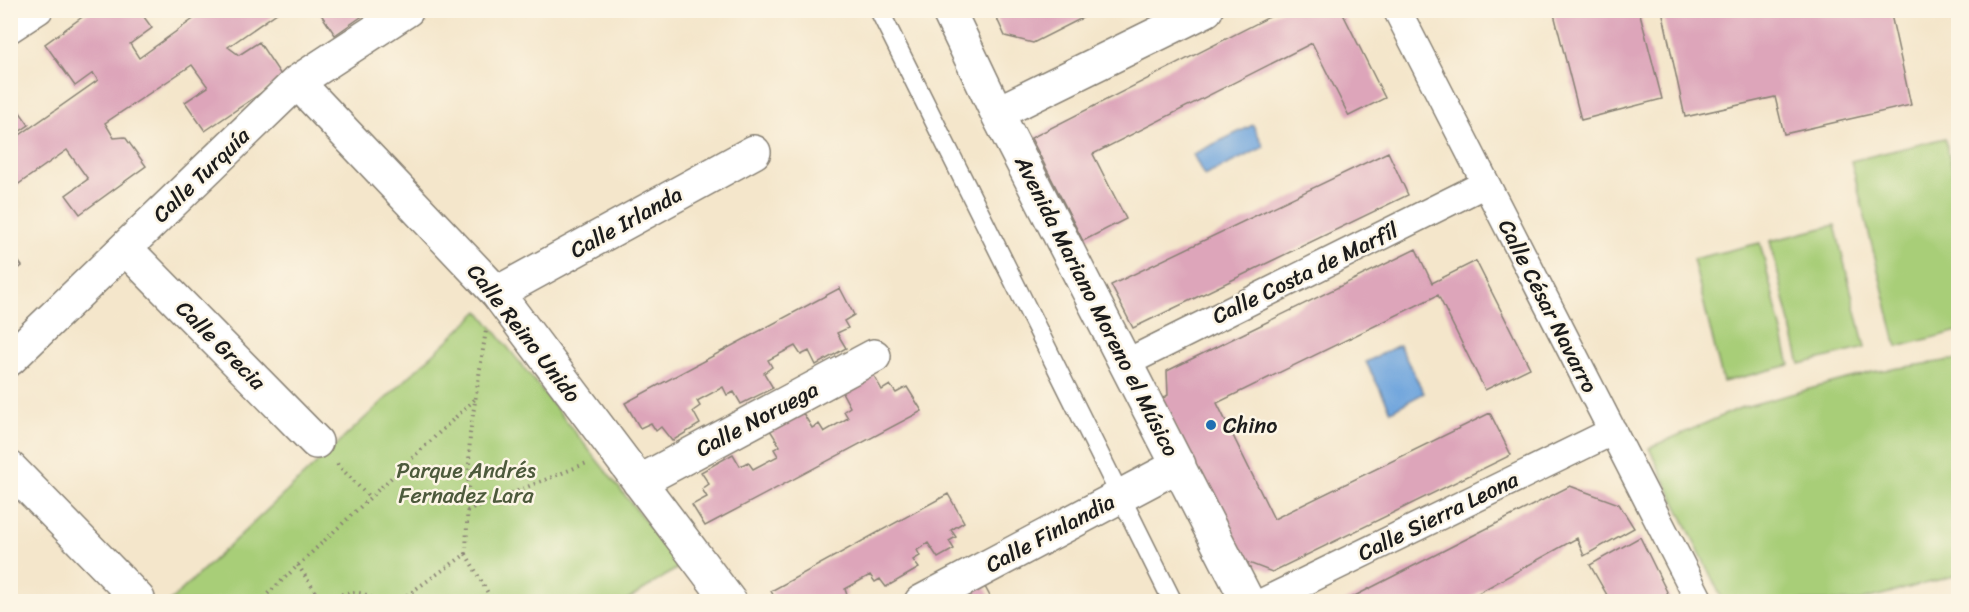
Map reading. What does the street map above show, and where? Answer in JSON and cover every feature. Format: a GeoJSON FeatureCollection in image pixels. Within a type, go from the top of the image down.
{"type":"FeatureCollection","features":[{"type":"Feature","properties":{"kind":"street"},"geometry":{"type":"LineString","coordinates":[[10,29],[39,10]]}},
{"type":"Feature","properties":{"kind":"street","name":"Calle Turquía"},"geometry":{"type":"LineString","coordinates":[[10,359],[297,82],[407,10]]}},
{"type":"Feature","properties":{"kind":"street","name":"Avenida Mariano Moreno el Músico"},"geometry":{"type":"LineString","coordinates":[[948,10],[998,113],[1248,602]]}},
{"type":"Feature","properties":{"kind":"street"},"geometry":{"type":"LineString","coordinates":[[998,113],[1206,10]]}},
{"type":"Feature","properties":{"kind":"street","name":"Calle César Navarro"},"geometry":{"type":"LineString","coordinates":[[1397,10],[1700,602]]}},
{"type":"Feature","properties":{"kind":"street","name":"Calle Reino Unido"},"geometry":{"type":"LineString","coordinates":[[297,82],[497,293],[730,602]]}},
{"type":"Feature","properties":{"kind":"street","name":"Calle Irlanda"},"geometry":{"type":"LineString","coordinates":[[497,293],[754,152]]}},
{"type":"Feature","properties":{"kind":"street","name":"Calle Costa de Marfíl"},"geometry":{"type":"LineString","coordinates":[[1126,363],[1485,184]]}},
{"type":"Feature","properties":{"kind":"street","name":"Calle Grecia"},"geometry":{"type":"LineString","coordinates":[[125,249],[316,442]]}},
{"type":"Feature","properties":{"kind":"street","name":"Calle Noruega"},"geometry":{"type":"LineString","coordinates":[[639,482],[874,356]]}},
{"type":"Feature","properties":{"kind":"street","name":"Calle Sierra Leona"},"geometry":{"type":"LineString","coordinates":[[1263,602],[1613,431]]}},
{"type":"Feature","properties":{"kind":"street","name":"Calle Finlandia"},"geometry":{"type":"LineString","coordinates":[[921,602],[1179,465]]}},
{"type":"Feature","properties":{"kind":"street"},"geometry":{"type":"LineString","coordinates":[[10,468],[138,599]]}},
{"type":"Feature","properties":{"kind":"lane"},"geometry":{"type":"LineString","coordinates":[[879,10],[1173,602]]}},
{"type":"Feature","properties":{"kind":"path"},"geometry":{"type":"LineString","coordinates":[[493,602],[466,554],[470,434],[490,305],[497,293]]}},
{"type":"Feature","properties":{"kind":"path"},"geometry":{"type":"LineString","coordinates":[[259,602],[475,399]]}},
{"type":"Feature","properties":{"kind":"path"},"geometry":{"type":"LineString","coordinates":[[316,442],[370,498]]}},
{"type":"Feature","properties":{"kind":"path"},"geometry":{"type":"LineString","coordinates":[[467,511],[616,452]]}},
{"type":"Feature","properties":{"kind":"path"},"geometry":{"type":"LineString","coordinates":[[397,602],[466,554]]}},
{"type":"Feature","properties":{"kind":"path"},"geometry":{"type":"LineString","coordinates":[[298,566],[323,602],[338,594],[356,592],[377,602]]}},
{"type":"Feature","properties":{"kind":"green space"},"geometry":{"type":"Polygon","coordinates":[[[1945,138],[1958,195],[1958,331],[1897,347],[1851,161],[1945,138]]]}},
{"type":"Feature","properties":{"kind":"green space"},"geometry":{"type":"Polygon","coordinates":[[[1835,225],[1865,348],[1800,364],[1770,241],[1835,225]]]}},
{"type":"Feature","properties":{"kind":"green space"},"geometry":{"type":"Polygon","coordinates":[[[1760,243],[1790,365],[1723,382],[1693,259],[1760,243]]]}},
{"type":"Feature","properties":{"kind":"green space","name":"Parque Andrés Fernadez Lara"},"geometry":{"type":"Polygon","coordinates":[[[479,311],[681,566],[626,601],[169,602],[479,311]]]}},
{"type":"Feature","properties":{"kind":"green space"},"geometry":{"type":"Polygon","coordinates":[[[1958,359],[1958,575],[1859,601],[1723,601],[1649,448],[1740,408],[1872,372],[1958,359]]]}},
{"type":"Feature","properties":{"kind":"water"},"geometry":{"type":"Polygon","coordinates":[[[1253,125],[1264,147],[1204,176],[1193,154],[1253,125]]]}},
{"type":"Feature","properties":{"kind":"water"},"geometry":{"type":"Polygon","coordinates":[[[1399,345],[1424,393],[1391,411],[1366,362],[1399,345]]]}},
{"type":"Feature","properties":{"kind":"building"},"geometry":{"type":"Polygon","coordinates":[[[92,10],[139,10],[152,28],[130,44],[139,58],[206,10],[281,10],[228,47],[239,55],[259,42],[283,78],[205,131],[185,102],[208,87],[192,65],[105,123],[114,138],[125,137],[146,166],[80,214],[66,195],[88,179],[67,150],[10,190],[10,98],[29,125],[13,136],[14,139],[98,80],[93,73],[75,86],[45,44],[92,10]]]}},
{"type":"Feature","properties":{"kind":"building"},"geometry":{"type":"Polygon","coordinates":[[[318,10],[371,10],[335,35],[318,10]]]}},
{"type":"Feature","properties":{"kind":"building"},"geometry":{"type":"Polygon","coordinates":[[[993,10],[1098,10],[1033,43],[1005,36],[993,10]]]}},
{"type":"Feature","properties":{"kind":"building"},"geometry":{"type":"Polygon","coordinates":[[[1283,10],[1341,10],[1385,98],[1349,116],[1312,43],[1093,154],[1126,219],[1083,241],[1031,138],[1283,10]]]}},
{"type":"Feature","properties":{"kind":"building"},"geometry":{"type":"Polygon","coordinates":[[[1553,10],[1639,10],[1662,99],[1581,120],[1553,10]]]}},
{"type":"Feature","properties":{"kind":"building"},"geometry":{"type":"Polygon","coordinates":[[[1662,10],[1890,10],[1911,105],[1784,134],[1775,97],[1685,117],[1662,10]]]}},
{"type":"Feature","properties":{"kind":"building"},"geometry":{"type":"Polygon","coordinates":[[[1388,152],[1408,195],[1133,328],[1111,285],[1388,152]]]}},
{"type":"Feature","properties":{"kind":"building"},"geometry":{"type":"Polygon","coordinates":[[[1416,249],[1432,283],[1476,261],[1530,368],[1485,390],[1438,295],[1217,403],[1274,519],[1490,413],[1511,455],[1272,572],[1246,562],[1160,400],[1168,395],[1167,371],[1416,249]]]}},
{"type":"Feature","properties":{"kind":"building"},"geometry":{"type":"Polygon","coordinates":[[[10,250],[22,266],[10,275],[10,250]]]}},
{"type":"Feature","properties":{"kind":"building"},"geometry":{"type":"Polygon","coordinates":[[[840,288],[854,315],[844,321],[848,328],[837,333],[846,348],[816,365],[809,351],[801,355],[795,346],[768,360],[772,367],[764,373],[773,388],[741,404],[734,392],[727,395],[723,387],[697,401],[700,406],[693,411],[700,424],[672,441],[661,427],[656,431],[651,423],[640,428],[625,403],[840,288]]]}},
{"type":"Feature","properties":{"kind":"building"},"geometry":{"type":"Polygon","coordinates":[[[873,374],[882,390],[890,385],[896,393],[907,387],[922,411],[705,526],[692,505],[707,497],[702,489],[709,484],[701,472],[733,454],[740,466],[748,462],[753,469],[778,456],[774,449],[780,446],[770,430],[803,413],[812,428],[819,424],[824,432],[848,418],[844,411],[850,407],[842,392],[873,374]]]}},
{"type":"Feature","properties":{"kind":"building"},"geometry":{"type":"Polygon","coordinates":[[[1570,486],[1619,504],[1634,528],[1584,556],[1577,538],[1462,602],[1343,602],[1570,486]]]}},
{"type":"Feature","properties":{"kind":"building"},"geometry":{"type":"Polygon","coordinates":[[[948,494],[964,522],[951,530],[956,537],[949,541],[954,549],[938,558],[928,543],[917,550],[920,556],[913,560],[919,568],[886,587],[880,579],[875,582],[870,575],[845,589],[847,595],[843,598],[844,602],[777,602],[771,591],[948,494]]]}},
{"type":"Feature","properties":{"kind":"building"},"geometry":{"type":"Polygon","coordinates":[[[1640,537],[1672,602],[1611,602],[1590,565],[1640,537]]]}},
{"type":"Feature","properties":{"kind":"building"},"geometry":{"type":"Polygon","coordinates":[[[984,585],[992,600],[999,596],[1003,602],[970,602],[966,595],[984,585]]]}},
{"type":"Feature","properties":{"kind":"place","name":"Chino"},"geometry":{"type":"Point","coordinates":[1211,425]}}]}
